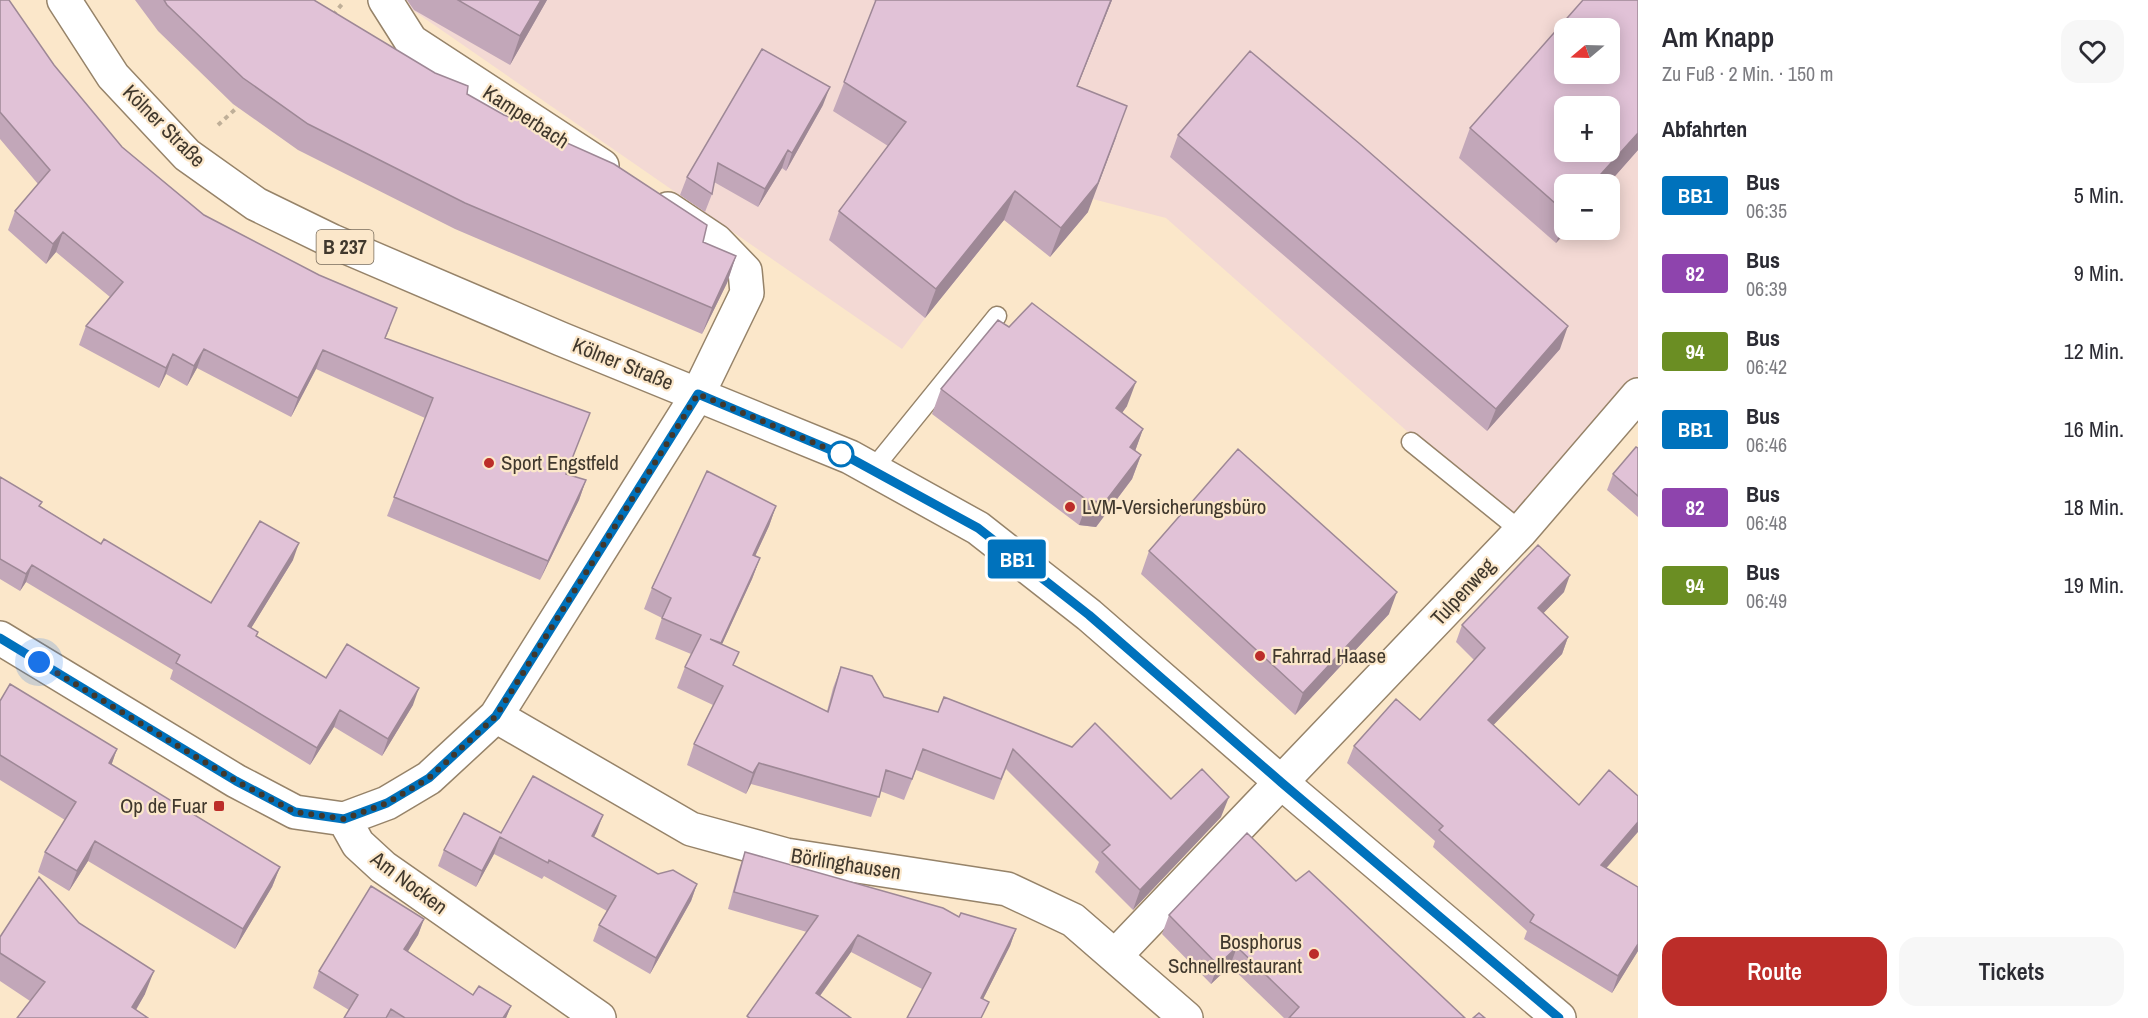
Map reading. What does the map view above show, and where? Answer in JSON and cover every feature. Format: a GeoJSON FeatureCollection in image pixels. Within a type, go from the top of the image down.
{"type":"FeatureCollection","features":[{"type":"Feature","properties":{"kind":"street","name":"Kölner Straße"},"geometry":{"type":"LineString","coordinates":[[64,0],[114,76],[187,155],[256,204],[332,241],[561,339],[850,458],[978,528],[1089,615],[1282,783],[1559,1018]]}},
{"type":"Feature","properties":{"kind":"street","name":"Kamperbach"},"geometry":{"type":"LineString","coordinates":[[344,819],[387,803],[429,778],[496,716],[698,394],[747,293],[745,271],[716,241],[411,41],[385,0]]}},
{"type":"Feature","properties":{"kind":"street","name":"Tulpenweg"},"geometry":{"type":"LineString","coordinates":[[1115,956],[1521,531],[1638,395]]}},
{"type":"Feature","properties":{"kind":"street"},"geometry":{"type":"LineString","coordinates":[[0,638],[246,786],[295,812],[344,819]]}},
{"type":"Feature","properties":{"kind":"street","name":"Börlinghausen"},"geometry":{"type":"LineString","coordinates":[[496,716],[690,829],[786,855],[1007,889],[1073,920],[1186,1018]]}},
{"type":"Feature","properties":{"kind":"street","name":"Am Nocken"},"geometry":{"type":"LineString","coordinates":[[344,819],[358,844],[383,867],[599,1018]]}},
{"type":"Feature","properties":{"kind":"lane"},"geometry":{"type":"LineString","coordinates":[[873,469],[997,316]]}},
{"type":"Feature","properties":{"kind":"lane"},"geometry":{"type":"LineString","coordinates":[[1411,442],[1521,531]]}},
{"type":"Feature","properties":{"kind":"path"},"geometry":{"type":"LineString","coordinates":[[331,17],[346,0]]}},
{"type":"Feature","properties":{"kind":"path"},"geometry":{"type":"LineString","coordinates":[[187,155],[247,98]]}},
{"type":"Feature","properties":{"kind":"shaded area"},"geometry":{"type":"Polygon","coordinates":[[[398,0],[1638,0],[1638,413],[1530,540],[1166,218],[1027,182],[902,349],[398,0]]]}},
{"type":"Feature","properties":{"kind":"building"},"geometry":{"type":"Polygon","coordinates":[[[0,0],[9,0],[54,65],[122,147],[204,215],[319,275],[397,308],[385,338],[590,413],[566,474],[586,480],[548,561],[394,497],[433,398],[323,350],[298,398],[204,349],[194,366],[173,354],[166,368],[86,326],[123,282],[63,232],[53,244],[15,211],[50,170],[0,112],[0,0]]]}},
{"type":"Feature","properties":{"kind":"building"},"geometry":{"type":"Polygon","coordinates":[[[164,0],[314,0],[435,73],[468,86],[467,94],[504,115],[532,125],[531,127],[614,164],[707,225],[703,242],[736,256],[712,308],[465,203],[308,124],[243,78],[164,0]]]}},
{"type":"Feature","properties":{"kind":"building"},"geometry":{"type":"Polygon","coordinates":[[[458,0],[541,0],[520,36],[458,0]]]}},
{"type":"Feature","properties":{"kind":"building"},"geometry":{"type":"Polygon","coordinates":[[[876,0],[1111,0],[1077,86],[1127,106],[1098,183],[1061,228],[1015,191],[936,289],[839,211],[906,122],[844,82],[876,0]]]}},
{"type":"Feature","properties":{"kind":"building"},"geometry":{"type":"Polygon","coordinates":[[[1583,0],[1638,0],[1638,133],[1620,153],[1620,96],[1554,96],[1554,162],[1612,162],[1601,174],[1554,174],[1554,202],[1470,128],[1554,33],[1554,84],[1620,84],[1620,18],[1567,18],[1583,0]]]}},
{"type":"Feature","properties":{"kind":"building"},"geometry":{"type":"Polygon","coordinates":[[[762,49],[830,87],[792,153],[788,150],[765,189],[718,163],[712,194],[687,177],[762,49]]]}},
{"type":"Feature","properties":{"kind":"building"},"geometry":{"type":"Polygon","coordinates":[[[1250,51],[1568,326],[1496,409],[1178,135],[1250,51]]]}},
{"type":"Feature","properties":{"kind":"building"},"geometry":{"type":"Polygon","coordinates":[[[1032,303],[1136,382],[1116,408],[1143,429],[1130,447],[1141,455],[1105,502],[1088,501],[941,389],[998,320],[1009,327],[1032,303]]]}},
{"type":"Feature","properties":{"kind":"building"},"geometry":{"type":"Polygon","coordinates":[[[1636,447],[1638,448],[1638,496],[1613,474],[1636,447]]]}},
{"type":"Feature","properties":{"kind":"building"},"geometry":{"type":"Polygon","coordinates":[[[1238,449],[1397,592],[1303,693],[1149,551],[1238,449]]]}},
{"type":"Feature","properties":{"kind":"building"},"geometry":{"type":"Polygon","coordinates":[[[707,471],[776,506],[753,555],[760,558],[721,643],[710,639],[739,652],[733,665],[828,712],[841,667],[872,676],[884,697],[938,712],[944,697],[1072,747],[1095,723],[1171,799],[1202,769],[1229,797],[1140,890],[1102,852],[1110,845],[1013,749],[1001,779],[923,749],[912,779],[886,770],[879,797],[759,763],[753,773],[694,744],[723,686],[685,667],[701,635],[662,618],[671,598],[652,588],[707,471]]]}},
{"type":"Feature","properties":{"kind":"building"},"geometry":{"type":"Polygon","coordinates":[[[0,477],[42,502],[39,506],[101,544],[104,539],[211,603],[260,521],[299,543],[248,626],[258,632],[256,636],[326,678],[347,644],[419,688],[388,739],[340,710],[317,748],[176,663],[180,655],[32,565],[26,574],[0,559],[0,477]]]}},
{"type":"Feature","properties":{"kind":"building"},"geometry":{"type":"Polygon","coordinates":[[[1538,545],[1570,575],[1538,608],[1568,637],[1488,720],[1579,805],[1609,770],[1638,796],[1638,822],[1601,865],[1638,887],[1638,944],[1618,976],[1530,922],[1534,915],[1439,830],[1443,826],[1354,746],[1396,699],[1420,720],[1485,648],[1462,625],[1538,545]]]}},
{"type":"Feature","properties":{"kind":"building"},"geometry":{"type":"Polygon","coordinates":[[[10,684],[117,749],[109,763],[280,867],[243,929],[95,841],[77,871],[45,852],[76,802],[0,755],[0,701],[10,684]]]}},
{"type":"Feature","properties":{"kind":"building"},"geometry":{"type":"Polygon","coordinates":[[[533,776],[603,815],[592,836],[658,874],[673,870],[697,884],[656,958],[599,925],[616,896],[549,860],[548,863],[500,837],[482,871],[444,850],[464,813],[501,833],[533,776]]]}},
{"type":"Feature","properties":{"kind":"building"},"geometry":{"type":"Polygon","coordinates":[[[1247,833],[1296,881],[1309,871],[1465,1018],[1289,1018],[1299,1007],[1237,947],[1218,965],[1169,915],[1247,833]]]}},
{"type":"Feature","properties":{"kind":"building"},"geometry":{"type":"Polygon","coordinates":[[[745,852],[943,908],[959,917],[961,913],[1016,929],[981,998],[989,1002],[981,1018],[907,1018],[931,973],[858,935],[816,993],[851,1018],[750,1018],[747,1016],[818,916],[734,892],[745,852]]]}},
{"type":"Feature","properties":{"kind":"building"},"geometry":{"type":"Polygon","coordinates":[[[39,877],[79,923],[154,971],[132,1007],[148,1018],[17,1018],[45,982],[0,953],[0,937],[39,877]]]}},
{"type":"Feature","properties":{"kind":"building"},"geometry":{"type":"Polygon","coordinates":[[[371,886],[424,919],[404,949],[473,995],[479,986],[511,1006],[503,1018],[405,1018],[391,1009],[386,1018],[344,1018],[358,995],[319,971],[371,886]]]}},
{"type":"Feature","properties":{"kind":"building"},"geometry":{"type":"Polygon","coordinates":[[[1479,1013],[1485,1018],[1473,1018],[1479,1013]]]}},
{"type":"Feature","properties":{"kind":"bus line","name":"BB1"},"geometry":{"type":"LineString","coordinates":[[0,638],[236,781],[295,812],[344,819],[387,803],[429,778],[496,716],[698,394],[873,469],[978,528],[1089,615],[1282,783],[1559,1018]]}},
{"type":"Feature","properties":{"kind":"place","name":"Sport Engstfeld"},"geometry":{"type":"Point","coordinates":[489,463]}},
{"type":"Feature","properties":{"kind":"place","name":"LVM-Versicherungsbüro"},"geometry":{"type":"Point","coordinates":[1070,507]}},
{"type":"Feature","properties":{"kind":"place","name":"Fahrrad Haase"},"geometry":{"type":"Point","coordinates":[1260,656]}},
{"type":"Feature","properties":{"kind":"place","name":"Op de Fuar"},"geometry":{"type":"Point","coordinates":[219,806]}},
{"type":"Feature","properties":{"kind":"place","name":"Bosphorus Schnellrestaurant"},"geometry":{"type":"Point","coordinates":[1314,954]}},
{"type":"Feature","properties":{"kind":"route"},"geometry":{"type":"LineString","coordinates":[[39,662],[236,781],[295,812],[344,819],[387,803],[429,778],[496,716],[698,394],[850,458],[841,454]]}}]}
